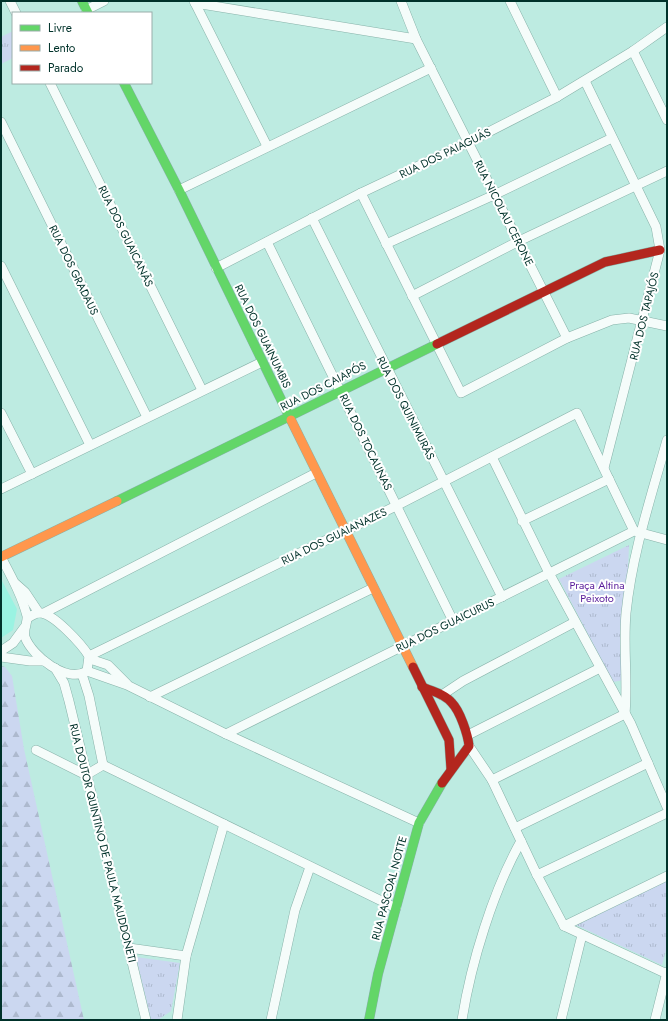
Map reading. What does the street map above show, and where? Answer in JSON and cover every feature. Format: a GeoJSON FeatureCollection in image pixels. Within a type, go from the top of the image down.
{"type":"FeatureCollection","features":[{"type":"Feature","properties":{"kind":"street"},"geometry":{"type":"LineString","coordinates":[[10,1],[16,12]]}},
{"type":"Feature","properties":{"kind":"street"},"geometry":{"type":"LineString","coordinates":[[82,1],[87,12],[104,1]]}},
{"type":"Feature","properties":{"kind":"street","name":"RUA NICOLAU CERONE"},"geometry":{"type":"LineString","coordinates":[[401,1],[416,39],[494,196],[519,241],[566,338]]}},
{"type":"Feature","properties":{"kind":"street"},"geometry":{"type":"LineString","coordinates":[[195,2],[416,39]]}},
{"type":"Feature","properties":{"kind":"street"},"geometry":{"type":"LineString","coordinates":[[195,2],[267,146]]}},
{"type":"Feature","properties":{"kind":"street"},"geometry":{"type":"LineString","coordinates":[[514,3],[557,97]]}},
{"type":"Feature","properties":{"kind":"street","name":"RUA DOS PAIAGUÁS"},"geometry":{"type":"LineString","coordinates":[[216,268],[361,193],[468,142],[557,97],[633,51],[667,27]]}},
{"type":"Feature","properties":{"kind":"street"},"geometry":{"type":"LineString","coordinates":[[633,51],[666,115]]}},
{"type":"Feature","properties":{"kind":"street"},"geometry":{"type":"LineString","coordinates":[[179,190],[267,146],[431,68]]}},
{"type":"Feature","properties":{"kind":"street","name":"RUA DOS TAPAJÓS"},"geometry":{"type":"LineString","coordinates":[[585,81],[656,227],[660,250],[604,468]]}},
{"type":"Feature","properties":{"kind":"street","name":"RUA DOS GUAICANÃS"},"geometry":{"type":"LineString","coordinates":[[50,84],[202,390]]}},
{"type":"Feature","properties":{"kind":"street","name":"RUA DOS GUAINUMBIS"},"geometry":{"type":"LineString","coordinates":[[125,84],[179,190],[316,473],[448,740],[451,752],[451,769]]}},
{"type":"Feature","properties":{"kind":"street","name":"RUA DOS GRADAUS"},"geometry":{"type":"LineString","coordinates":[[1,122],[147,417]]}},
{"type":"Feature","properties":{"kind":"street"},"geometry":{"type":"LineString","coordinates":[[386,244],[494,196],[612,138]]}},
{"type":"Feature","properties":{"kind":"street"},"geometry":{"type":"LineString","coordinates":[[412,296],[519,241],[667,170]]}},
{"type":"Feature","properties":{"kind":"street"},"geometry":{"type":"LineString","coordinates":[[361,193],[435,344],[461,393],[566,338],[612,320],[629,318],[667,326]]}},
{"type":"Feature","properties":{"kind":"street","name":"RUA DOS QUINIMURÃS"},"geometry":{"type":"LineString","coordinates":[[312,218],[443,482],[502,597]]}},
{"type":"Feature","properties":{"kind":"street","name":"RUA DOS TOCAUNAS"},"geometry":{"type":"LineString","coordinates":[[267,242],[453,621]]}},
{"type":"Feature","properties":{"kind":"street","name":"RUA DOS CAIAPÓS"},"geometry":{"type":"LineString","coordinates":[[1,557],[605,262],[660,250]]}},
{"type":"Feature","properties":{"kind":"street"},"geometry":{"type":"LineString","coordinates":[[1,266],[90,445]]}},
{"type":"Feature","properties":{"kind":"street"},"geometry":{"type":"LineString","coordinates":[[1,489],[262,362]]}},
{"type":"Feature","properties":{"kind":"street"},"geometry":{"type":"LineString","coordinates":[[1,413],[32,474]]}},
{"type":"Feature","properties":{"kind":"street","name":"RUA DOS GUAIANAZES"},"geometry":{"type":"LineString","coordinates":[[90,658],[344,530],[396,506],[577,413],[604,468]]}},
{"type":"Feature","properties":{"kind":"street"},"geometry":{"type":"LineString","coordinates":[[625,714],[627,690],[625,648],[626,613],[638,532],[667,440]]}},
{"type":"Feature","properties":{"kind":"street"},"geometry":{"type":"LineString","coordinates":[[492,457],[549,574],[625,714],[667,807]]}},
{"type":"Feature","properties":{"kind":"street"},"geometry":{"type":"LineString","coordinates":[[604,468],[609,480],[638,532],[667,540]]}},
{"type":"Feature","properties":{"kind":"street"},"geometry":{"type":"LineString","coordinates":[[28,618],[41,613],[316,473]]}},
{"type":"Feature","properties":{"kind":"street"},"geometry":{"type":"LineString","coordinates":[[522,521],[609,480]]}},
{"type":"Feature","properties":{"kind":"street","name":"RUA DOS GUAICURUS"},"geometry":{"type":"LineString","coordinates":[[226,734],[402,646],[638,532]]}},
{"type":"Feature","properties":{"kind":"street"},"geometry":{"type":"LineString","coordinates":[[1,557],[14,582],[28,618],[24,628],[13,643],[1,651]]}},
{"type":"Feature","properties":{"kind":"street"},"geometry":{"type":"LineString","coordinates":[[14,582],[25,592],[41,613],[68,632],[82,645],[90,658],[108,665],[128,685]]}},
{"type":"Feature","properties":{"kind":"street"},"geometry":{"type":"LineString","coordinates":[[150,697],[373,588]]}},
{"type":"Feature","properties":{"kind":"street"},"geometry":{"type":"LineString","coordinates":[[442,695],[463,681],[575,622]]}},
{"type":"Feature","properties":{"kind":"street"},"geometry":{"type":"LineString","coordinates":[[24,628],[25,637],[33,650],[44,661],[55,668],[68,674],[84,673],[128,685],[226,734],[419,823]]}},
{"type":"Feature","properties":{"kind":"street"},"geometry":{"type":"LineString","coordinates":[[1,657],[30,661],[44,661]]}},
{"type":"Feature","properties":{"kind":"street"},"geometry":{"type":"LineString","coordinates":[[90,658],[84,673],[103,765]]}},
{"type":"Feature","properties":{"kind":"street","name":"RUA DOUTOR QUINTINO DE PAULA MAUDDONETI"},"geometry":{"type":"LineString","coordinates":[[55,668],[64,683],[69,701],[146,1020]]}},
{"type":"Feature","properties":{"kind":"street"},"geometry":{"type":"LineString","coordinates":[[468,735],[600,668]]}},
{"type":"Feature","properties":{"kind":"street"},"geometry":{"type":"LineString","coordinates":[[422,687],[442,695],[453,703],[468,735],[469,746],[492,780],[537,875],[564,926],[667,973],[656,1020]]}},
{"type":"Feature","properties":{"kind":"street"},"geometry":{"type":"LineString","coordinates":[[492,780],[625,714]]}},
{"type":"Feature","properties":{"kind":"street"},"geometry":{"type":"LineString","coordinates":[[451,769],[463,756],[469,746]]}},
{"type":"Feature","properties":{"kind":"street"},"geometry":{"type":"LineString","coordinates":[[36,750],[86,775],[103,765]]}},
{"type":"Feature","properties":{"kind":"street"},"geometry":{"type":"LineString","coordinates":[[515,828],[648,763]]}},
{"type":"Feature","properties":{"kind":"street"},"geometry":{"type":"LineString","coordinates":[[103,765],[396,908]]}},
{"type":"Feature","properties":{"kind":"street","name":"RUA PASCOAL NOTTE"},"geometry":{"type":"LineString","coordinates":[[369,1020],[378,974],[419,823],[451,769]]}},
{"type":"Feature","properties":{"kind":"street"},"geometry":{"type":"LineString","coordinates":[[537,875],[667,813]]}},
{"type":"Feature","properties":{"kind":"street"},"geometry":{"type":"LineString","coordinates":[[177,1020],[186,956],[224,824]]}},
{"type":"Feature","properties":{"kind":"street"},"geometry":{"type":"LineString","coordinates":[[462,1020],[466,993],[492,907],[512,856],[521,841]]}},
{"type":"Feature","properties":{"kind":"street"},"geometry":{"type":"LineString","coordinates":[[271,1020],[295,910],[310,867]]}},
{"type":"Feature","properties":{"kind":"street"},"geometry":{"type":"LineString","coordinates":[[564,926],[667,876]]}},
{"type":"Feature","properties":{"kind":"street"},"geometry":{"type":"LineString","coordinates":[[561,1020],[582,935]]}},
{"type":"Feature","properties":{"kind":"street"},"geometry":{"type":"LineString","coordinates":[[129,948],[186,956]]}},
{"type":"Feature","properties":{"kind":"shaded area"},"geometry":{"type":"Polygon","coordinates":[[[1,579],[17,609],[13,630],[1,638],[1,579]]]}},
{"type":"Feature","properties":{"kind":"green space"},"geometry":{"type":"Polygon","coordinates":[[[12,32],[12,58],[1,64],[1,37],[12,32]]]}},
{"type":"Feature","properties":{"kind":"green space","name":"Praça Altina Peixoto"},"geometry":{"type":"Polygon","coordinates":[[[629,545],[624,680],[613,682],[559,579],[629,545]]]}},
{"type":"Feature","properties":{"kind":"green space"},"geometry":{"type":"Polygon","coordinates":[[[1,666],[5,667],[12,676],[24,749],[84,1020],[1,1020],[1,666]]]}},
{"type":"Feature","properties":{"kind":"green space"},"geometry":{"type":"Polygon","coordinates":[[[667,881],[667,947],[662,965],[576,925],[667,881]]]}},
{"type":"Feature","properties":{"kind":"green space"},"geometry":{"type":"Polygon","coordinates":[[[136,957],[180,963],[171,1011],[158,1020],[151,1020],[136,957]]]}},
{"type":"Feature","properties":{"kind":"traffic: fast"},"geometry":{"type":"LineString","coordinates":[[82,1],[88,12]]}},
{"type":"Feature","properties":{"kind":"traffic: fast"},"geometry":{"type":"LineString","coordinates":[[125,84],[179,190],[291,420]]}},
{"type":"Feature","properties":{"kind":"traffic: fast"},"geometry":{"type":"LineString","coordinates":[[117,501],[437,344]]}},
{"type":"Feature","properties":{"kind":"traffic: fast"},"geometry":{"type":"LineString","coordinates":[[369,1020],[378,974],[419,823],[442,783]]}},
{"type":"Feature","properties":{"kind":"traffic: slow"},"geometry":{"type":"LineString","coordinates":[[291,420],[413,667]]}},
{"type":"Feature","properties":{"kind":"traffic: slow"},"geometry":{"type":"LineString","coordinates":[[1,557],[117,501]]}},
{"type":"Feature","properties":{"kind":"traffic: jam"},"geometry":{"type":"LineString","coordinates":[[437,344],[605,262],[660,250]]}},
{"type":"Feature","properties":{"kind":"traffic: jam"},"geometry":{"type":"LineString","coordinates":[[413,667],[449,740],[451,769]]}},
{"type":"Feature","properties":{"kind":"traffic: jam"},"geometry":{"type":"LineString","coordinates":[[422,687],[442,695],[452,703],[461,717],[468,741],[469,746],[442,783]]}}]}
